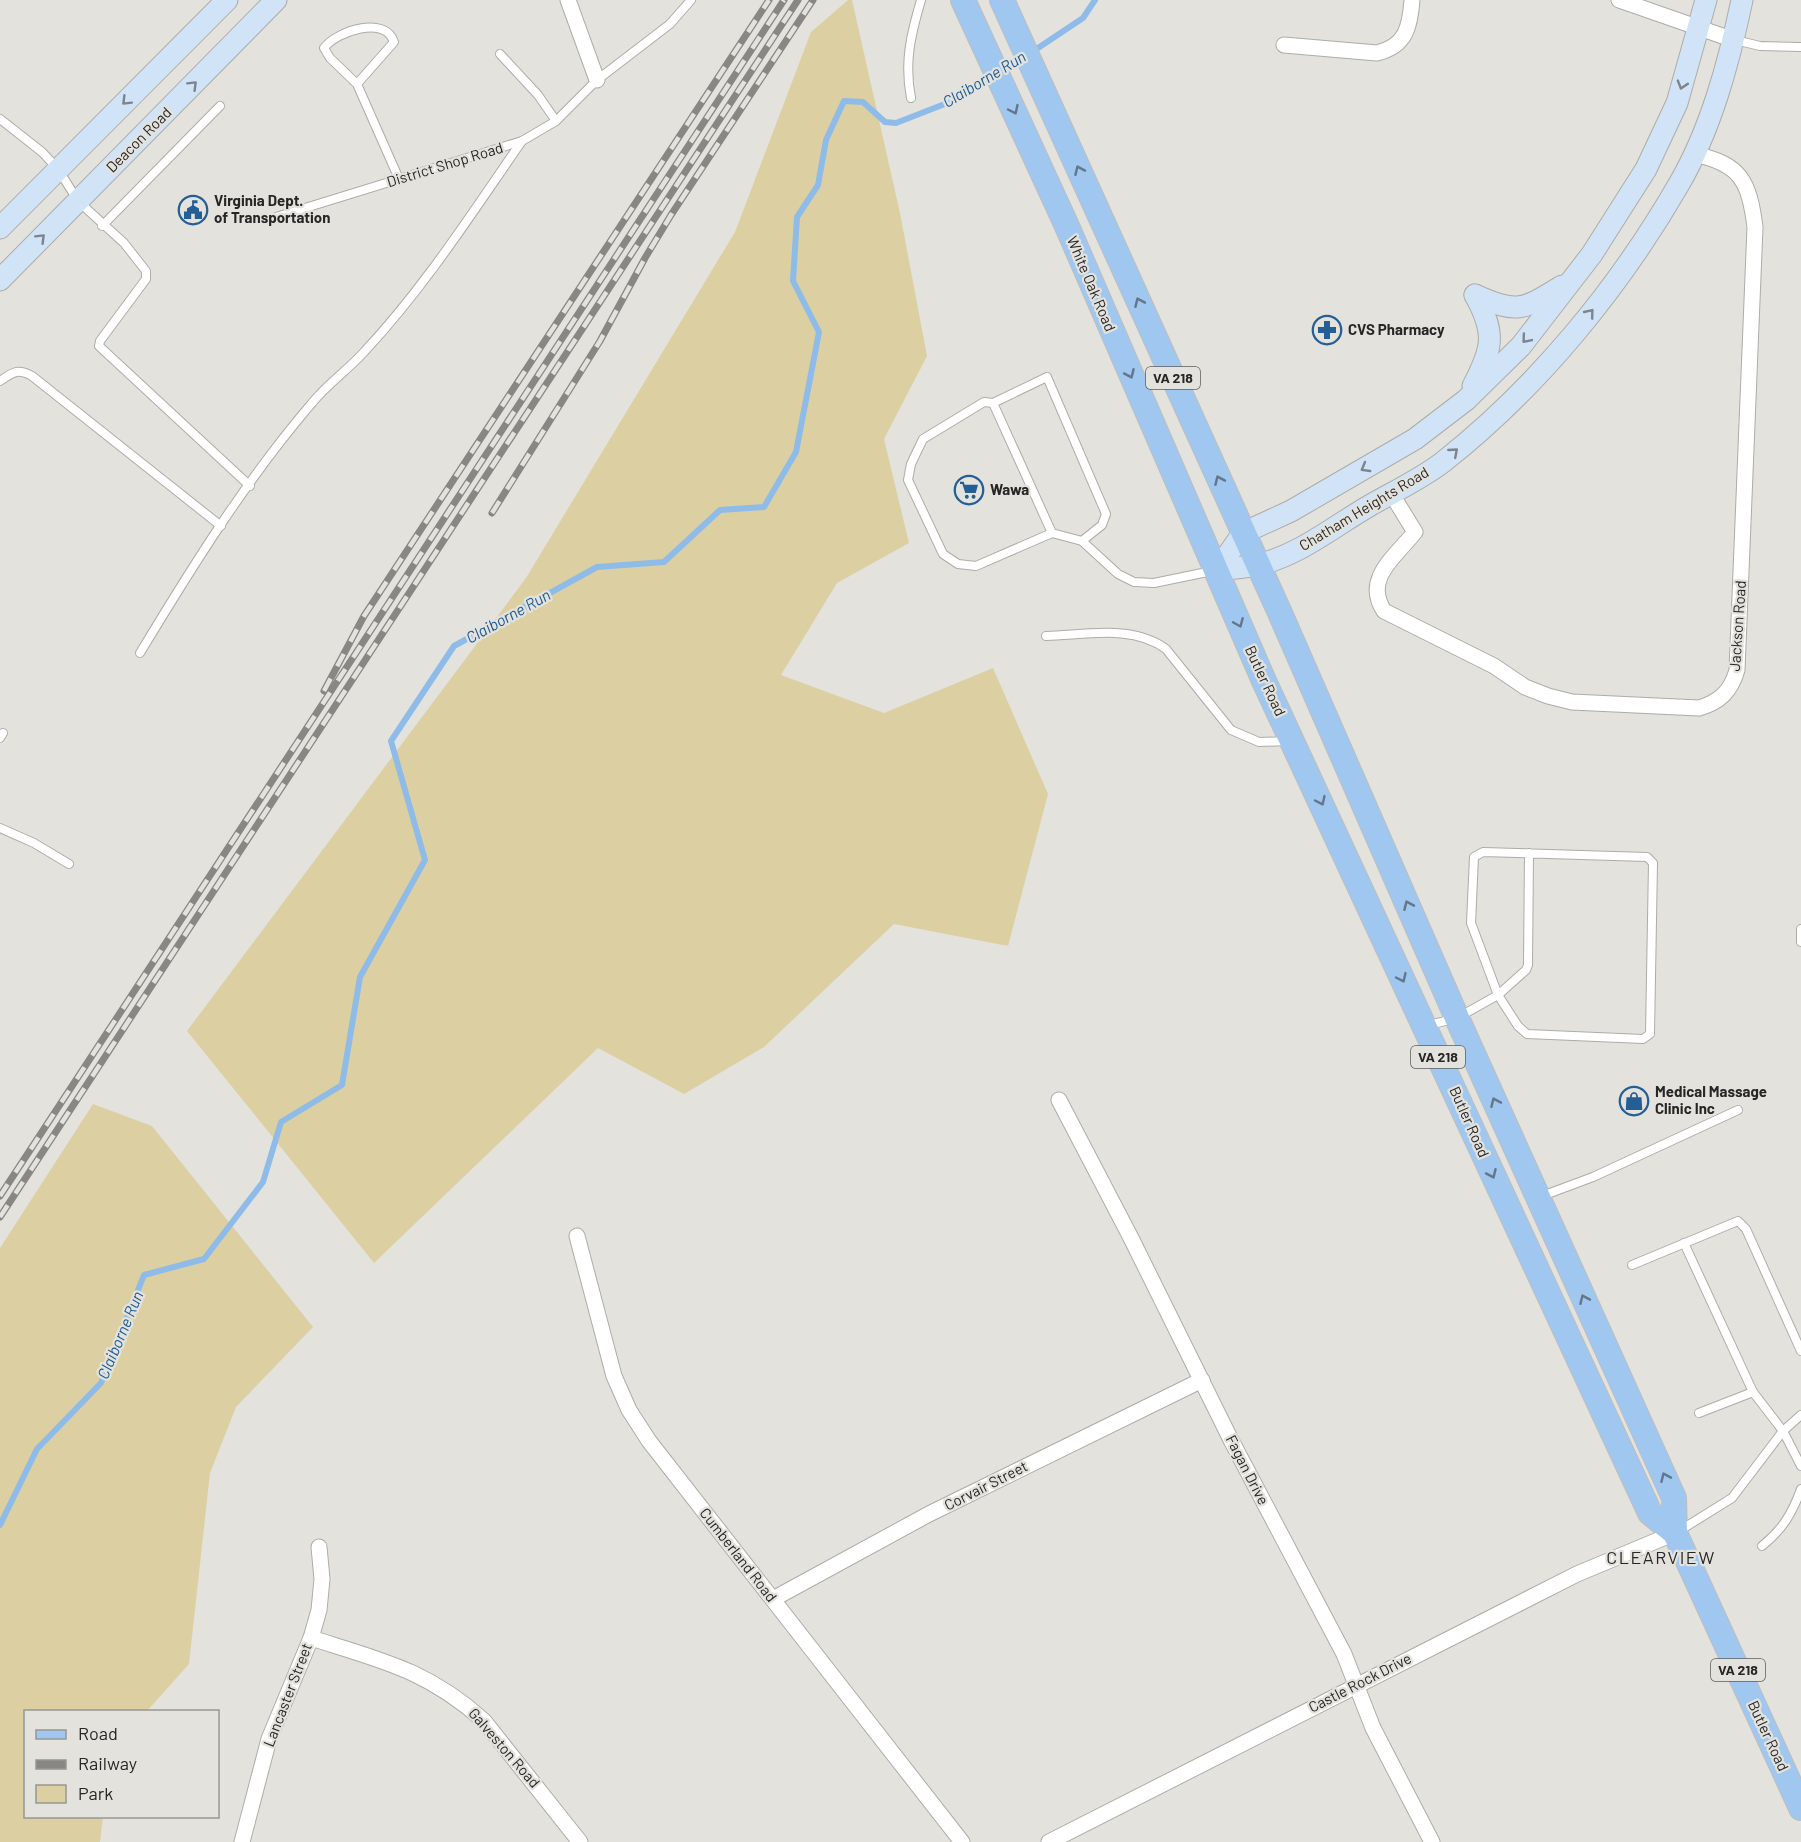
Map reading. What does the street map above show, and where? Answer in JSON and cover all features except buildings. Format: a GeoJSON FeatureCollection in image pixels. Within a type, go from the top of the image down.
{"type":"FeatureCollection","features":[{"type":"Feature","properties":{"kind":"main road"},"geometry":{"type":"LineString","coordinates":[[0,228],[226,0]]}},
{"type":"Feature","properties":{"kind":"main road","name":"Deacon Road"},"geometry":{"type":"LineString","coordinates":[[0,280],[276,0]]}},
{"type":"Feature","properties":{"kind":"main road","name":"White Oak Road"},"geometry":{"type":"LineString","coordinates":[[963,0],[1066,224],[1216,570]]}},
{"type":"Feature","properties":{"kind":"main road","name":"VA 218"},"geometry":{"type":"LineString","coordinates":[[1002,0],[1257,565]]}},
{"type":"Feature","properties":{"kind":"main road"},"geometry":{"type":"LineString","coordinates":[[1216,570],[1243,533],[1292,511],[1405,445],[1466,400],[1521,346],[1572,280],[1646,169],[1677,103],[1706,0]]}},
{"type":"Feature","properties":{"kind":"main road","name":"Chatham Heights Road"},"geometry":{"type":"LineString","coordinates":[[1216,570],[1257,565],[1298,550],[1441,464],[1493,419],[1550,362],[1626,264],[1680,183],[1694,154],[1734,40],[1742,0]]}},
{"type":"Feature","properties":{"kind":"main road"},"geometry":{"type":"LineString","coordinates":[[1466,400],[1486,359],[1491,340],[1486,316],[1475,295],[1504,307],[1516,308],[1533,303],[1572,280]]}},
{"type":"Feature","properties":{"kind":"main road","name":"Butler Road"},"geometry":{"type":"LineString","coordinates":[[1257,565],[1457,1018],[1674,1498],[1675,1533],[1801,1808]]}},
{"type":"Feature","properties":{"kind":"main road","name":"Butler Road"},"geometry":{"type":"LineString","coordinates":[[1216,570],[1264,681],[1650,1513],[1675,1533]]}},
{"type":"Feature","properties":{"kind":"street"},"geometry":{"type":"LineString","coordinates":[[568,0],[597,80]]}},
{"type":"Feature","properties":{"kind":"street"},"geometry":{"type":"LineString","coordinates":[[1284,45],[1377,53],[1389,50],[1400,42],[1407,32],[1412,0]]}},
{"type":"Feature","properties":{"kind":"street"},"geometry":{"type":"LineString","coordinates":[[1619,0],[1734,40]]}},
{"type":"Feature","properties":{"kind":"street","name":"Jackson Road"},"geometry":{"type":"LineString","coordinates":[[1391,493],[1415,532],[1379,577],[1375,589],[1377,600],[1384,611],[1494,666],[1525,687],[1572,702],[1699,708],[1712,704],[1726,694],[1737,670],[1755,227],[1751,198],[1746,183],[1731,167],[1714,159],[1694,154]]}},
{"type":"Feature","properties":{"kind":"street","name":"Fagan Drive"},"geometry":{"type":"LineString","coordinates":[[1059,1100],[1231,1440],[1344,1654],[1373,1728],[1432,1842]]}},
{"type":"Feature","properties":{"kind":"street","name":"Cumberland Road"},"geometry":{"type":"LineString","coordinates":[[577,1236],[602,1341],[629,1410],[649,1441],[962,1842]]}},
{"type":"Feature","properties":{"kind":"street","name":"Corvair Street"},"geometry":{"type":"LineString","coordinates":[[773,1599],[929,1514],[1202,1380]]}},
{"type":"Feature","properties":{"kind":"street","name":"Castle Rock Drive"},"geometry":{"type":"LineString","coordinates":[[1049,1842],[1577,1574],[1675,1533]]}},
{"type":"Feature","properties":{"kind":"street","name":"Lancaster Street"},"geometry":{"type":"LineString","coordinates":[[242,1842],[269,1739],[319,1610],[322,1579],[319,1547]]}},
{"type":"Feature","properties":{"kind":"street","name":"Galveston Road"},"geometry":{"type":"LineString","coordinates":[[310,1638],[413,1671],[466,1704],[484,1721],[580,1842]]}},
{"type":"Feature","properties":{"kind":"lane","name":"District Shop Road"},"geometry":{"type":"LineString","coordinates":[[276,217],[522,141],[556,121],[597,80],[670,24],[691,0]]}},
{"type":"Feature","properties":{"kind":"lane"},"geometry":{"type":"LineString","coordinates":[[911,98],[906,74],[909,41],[921,0]]}},
{"type":"Feature","properties":{"kind":"lane"},"geometry":{"type":"LineString","coordinates":[[357,84],[394,42],[392,35],[384,29],[370,28],[344,32],[330,40],[324,48],[330,58],[357,84],[399,179]]}},
{"type":"Feature","properties":{"kind":"lane"},"geometry":{"type":"LineString","coordinates":[[1734,40],[1760,46],[1801,47]]}},
{"type":"Feature","properties":{"kind":"lane"},"geometry":{"type":"LineString","coordinates":[[500,54],[538,95],[556,121]]}},
{"type":"Feature","properties":{"kind":"lane"},"geometry":{"type":"LineString","coordinates":[[102,226],[220,106]]}},
{"type":"Feature","properties":{"kind":"lane"},"geometry":{"type":"LineString","coordinates":[[0,119],[42,152],[58,169],[78,201],[102,226],[124,243],[146,271],[146,279],[100,341],[99,346],[250,486]]}},
{"type":"Feature","properties":{"kind":"lane"},"geometry":{"type":"LineString","coordinates":[[140,653],[221,526],[312,402],[363,354],[408,301],[522,141]]}},
{"type":"Feature","properties":{"kind":"lane"},"geometry":{"type":"LineString","coordinates":[[0,381],[14,371],[21,370],[32,376],[221,526]]}},
{"type":"Feature","properties":{"kind":"lane"},"geometry":{"type":"LineString","coordinates":[[1082,541],[1102,525],[1106,514],[1047,377],[993,403],[984,402],[924,439],[911,464],[908,480],[943,554],[958,564],[976,566],[1052,533],[1082,541],[1118,574],[1134,582],[1154,583],[1216,570]]}},
{"type":"Feature","properties":{"kind":"lane"},"geometry":{"type":"LineString","coordinates":[[993,403],[1052,533]]}},
{"type":"Feature","properties":{"kind":"lane"},"geometry":{"type":"LineString","coordinates":[[1046,636],[1130,633],[1154,640],[1166,649],[1221,721],[1231,730],[1259,742],[1293,741]]}},
{"type":"Feature","properties":{"kind":"lane"},"geometry":{"type":"LineString","coordinates":[[0,828],[34,843],[69,864]]}},
{"type":"Feature","properties":{"kind":"lane"},"geometry":{"type":"LineString","coordinates":[[1483,852],[1647,857],[1651,860],[1653,863],[1650,1034],[1643,1039],[1527,1034],[1518,1026],[1498,995],[1471,923],[1474,857],[1483,852]]}},
{"type":"Feature","properties":{"kind":"lane"},"geometry":{"type":"LineString","coordinates":[[1424,1027],[1457,1018],[1498,995],[1526,970],[1528,965],[1529,854]]}},
{"type":"Feature","properties":{"kind":"lane"},"geometry":{"type":"LineString","coordinates":[[1801,929],[1801,942]]}},
{"type":"Feature","properties":{"kind":"lane"},"geometry":{"type":"LineString","coordinates":[[1538,1197],[1593,1177],[1738,1110]]}},
{"type":"Feature","properties":{"kind":"lane"},"geometry":{"type":"LineString","coordinates":[[1632,1264],[1738,1221],[1746,1229],[1801,1351]]}},
{"type":"Feature","properties":{"kind":"lane"},"geometry":{"type":"LineString","coordinates":[[1684,1243],[1753,1392],[1783,1431],[1801,1466]]}},
{"type":"Feature","properties":{"kind":"lane"},"geometry":{"type":"LineString","coordinates":[[1699,1413],[1753,1392]]}},
{"type":"Feature","properties":{"kind":"lane"},"geometry":{"type":"LineString","coordinates":[[1675,1533],[1732,1498],[1783,1431],[1801,1415]]}},
{"type":"Feature","properties":{"kind":"lane"},"geometry":{"type":"LineString","coordinates":[[1762,1546],[1779,1533],[1791,1516],[1801,1489]]}},
{"type":"Feature","properties":{"kind":"green space"},"geometry":{"type":"Polygon","coordinates":[[[848,0],[852,0],[900,213],[927,356],[884,439],[909,543],[837,583],[781,675],[884,713],[993,668],[1048,794],[1008,946],[894,924],[764,1047],[684,1094],[598,1048],[374,1263],[187,1031],[526,578],[735,232],[811,32],[848,0]]]}},
{"type":"Feature","properties":{"kind":"green space"},"geometry":{"type":"Polygon","coordinates":[[[93,1104],[152,1126],[313,1327],[236,1407],[210,1473],[189,1664],[148,1710],[24,1710],[24,1818],[103,1818],[100,1842],[0,1842],[0,1248],[93,1104]]]}},
{"type":"Feature","properties":{"kind":"waterway","name":"Claiborne Run"},"geometry":{"type":"LineString","coordinates":[[1032,52],[1083,18],[1095,0]]}},
{"type":"Feature","properties":{"kind":"waterway","name":"Claiborne Run"},"geometry":{"type":"LineString","coordinates":[[1001,71],[1023,58]]}},
{"type":"Feature","properties":{"kind":"waterway","name":"Claiborne Run"},"geometry":{"type":"LineString","coordinates":[[0,1525],[37,1449],[101,1383],[144,1275],[204,1259],[263,1182],[281,1122],[342,1085],[360,977],[425,860],[391,741],[454,646],[597,567],[664,562],[720,510],[764,507],[796,452],[819,332],[793,281],[797,217],[818,185],[826,140],[844,101],[863,102],[885,122],[896,123],[955,100],[992,77]]}},
{"type":"Feature","properties":{"kind":"railway"},"geometry":{"type":"LineString","coordinates":[[324,691],[364,616],[769,0]]}},
{"type":"Feature","properties":{"kind":"railway"},"geometry":{"type":"LineString","coordinates":[[0,1196],[784,0]]}},
{"type":"Feature","properties":{"kind":"railway"},"geometry":{"type":"LineString","coordinates":[[0,1217],[798,0]]}},
{"type":"Feature","properties":{"kind":"railway"},"geometry":{"type":"LineString","coordinates":[[492,513],[600,341],[671,215],[813,0]]}},
{"type":"Feature","properties":{"kind":"place","name":"Virginia Dept. of Transportation"},"geometry":{"type":"Point","coordinates":[193,210]}},
{"type":"Feature","properties":{"kind":"place","name":"CVS Pharmacy"},"geometry":{"type":"Point","coordinates":[1327,330]}},
{"type":"Feature","properties":{"kind":"place","name":"Wawa"},"geometry":{"type":"Point","coordinates":[969,490]}},
{"type":"Feature","properties":{"kind":"place","name":"Medical Massage Clinic Inc"},"geometry":{"type":"Point","coordinates":[1634,1101]}},
{"type":"Feature","properties":{"kind":"district","name":"CLEARVIEW"},"geometry":{"type":"Point","coordinates":[1661,1558]}}]}
